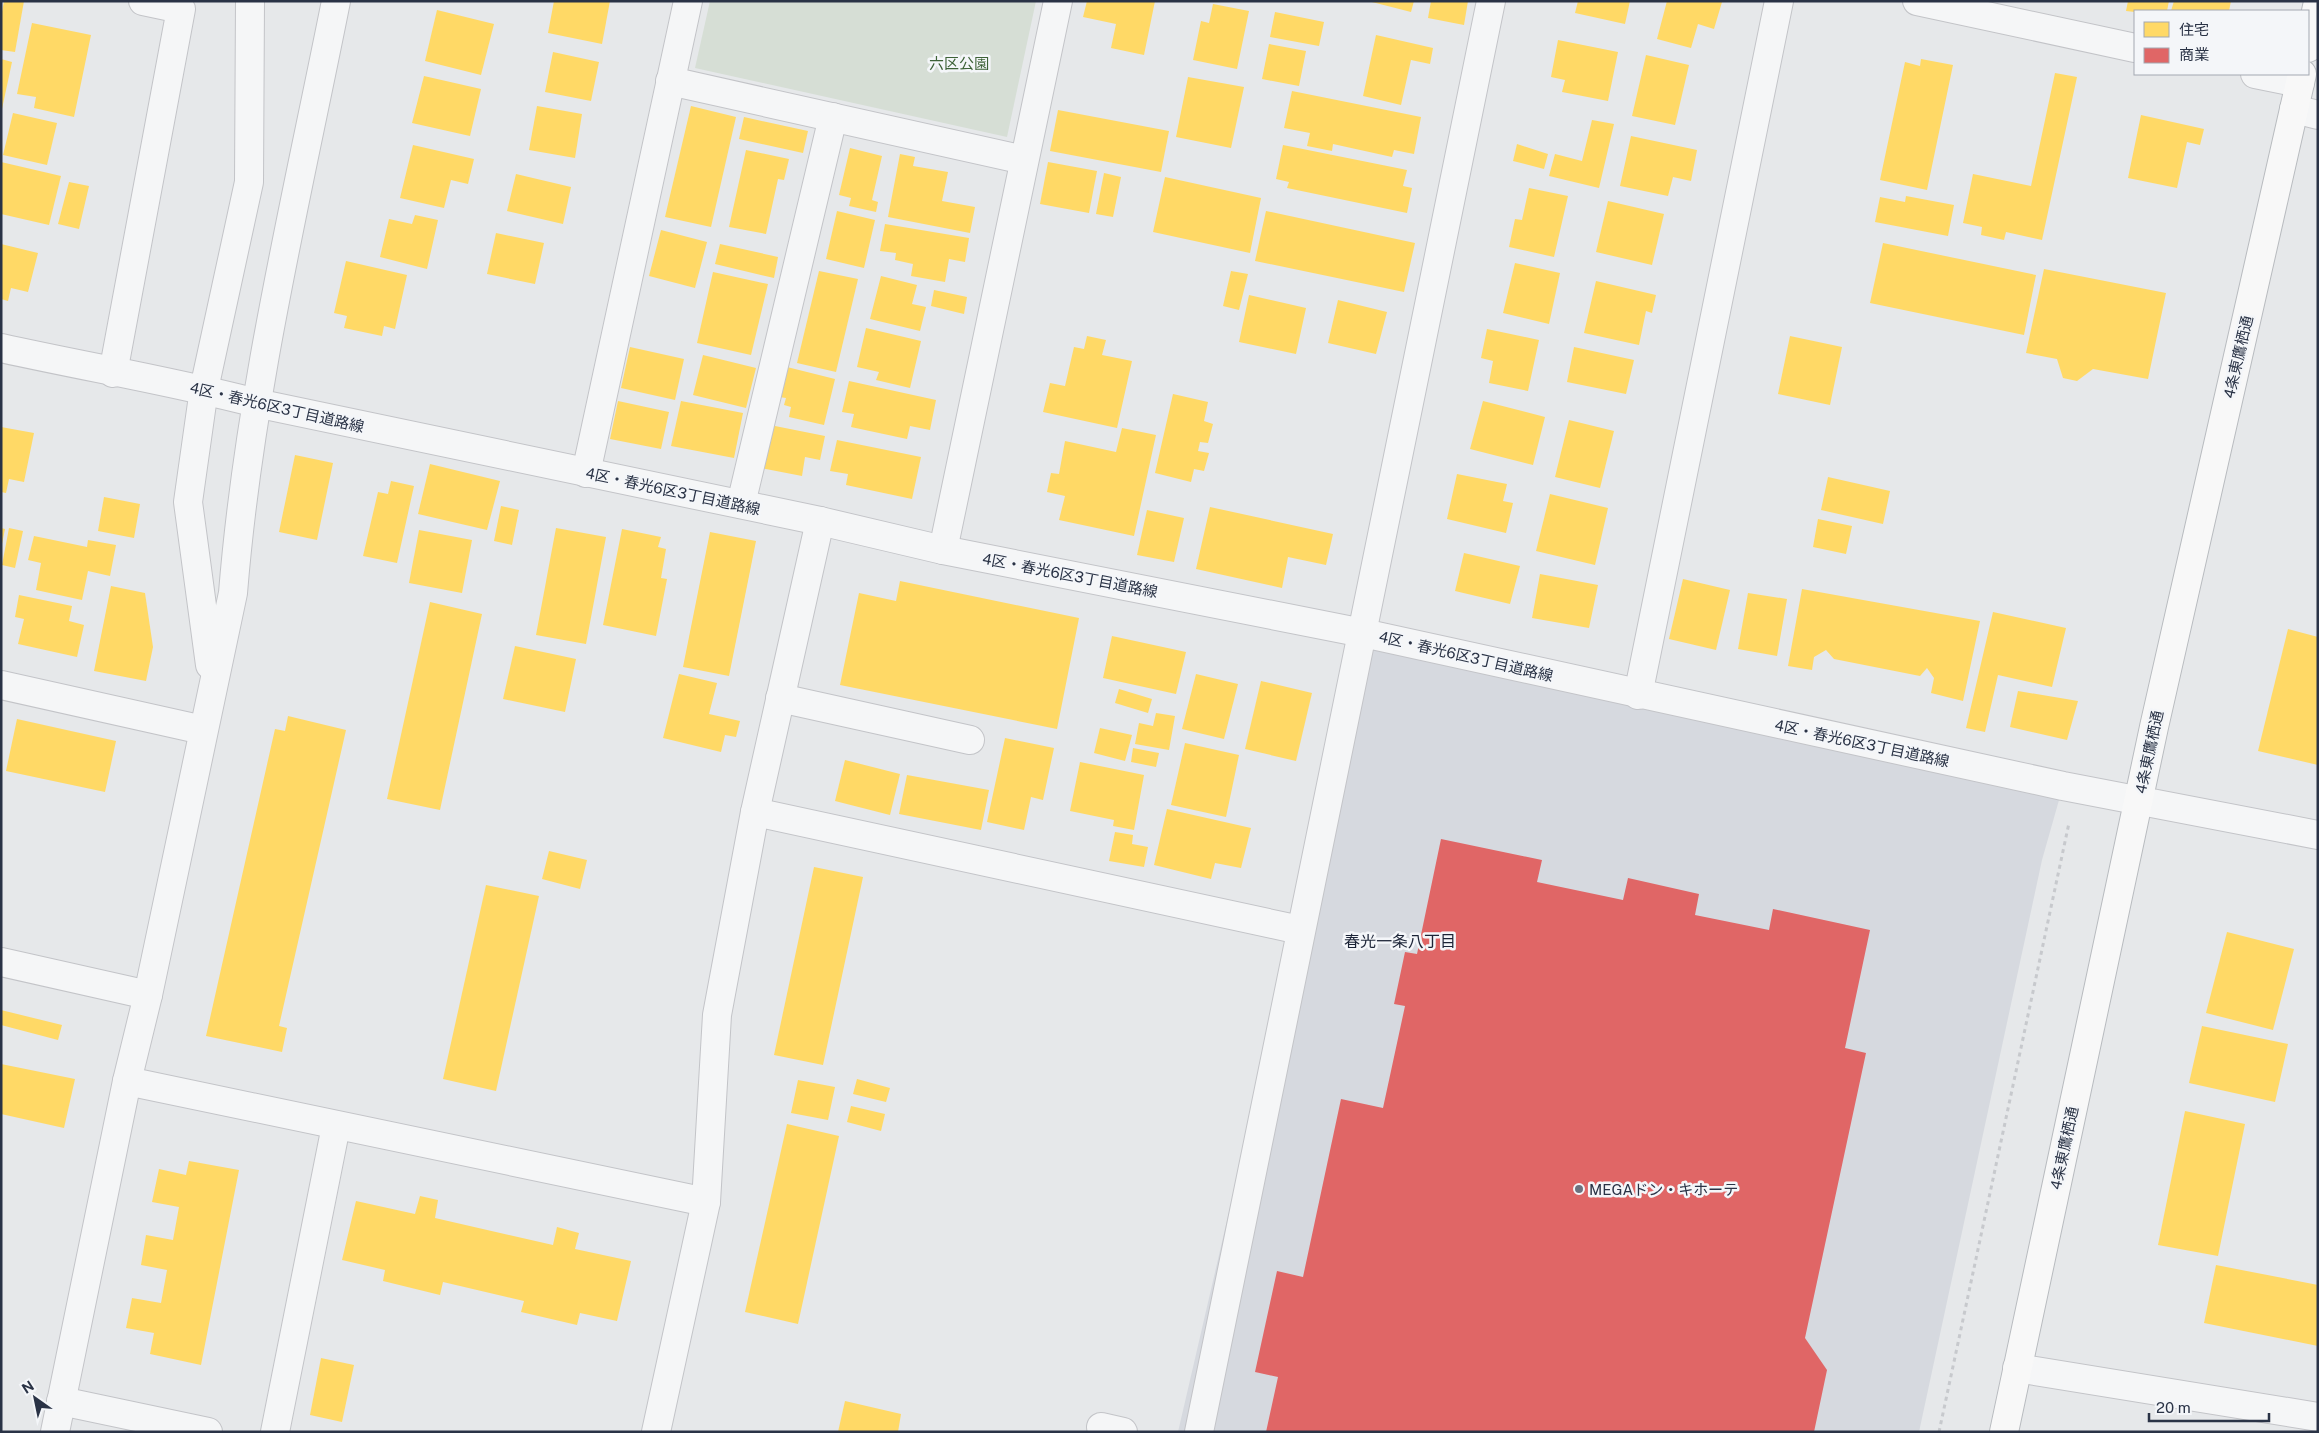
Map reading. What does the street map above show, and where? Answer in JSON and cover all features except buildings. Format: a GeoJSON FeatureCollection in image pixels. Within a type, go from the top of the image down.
{"type":"FeatureCollection","features":[{"type":"Feature","properties":{"kind":"highway"},"geometry":{"type":"LineString","coordinates":[[2309,43],[2318,2]]}},
{"type":"Feature","properties":{"kind":"highway","name":"4条東鷹栖通"},"geometry":{"type":"LineString","coordinates":[[2004,1432],[2138,800],[2304,95]]}},
{"type":"Feature","properties":{"kind":"street"},"geometry":{"type":"LineString","coordinates":[[113,373],[181,9],[143,1]]}},
{"type":"Feature","properties":{"kind":"street"},"geometry":{"type":"LineString","coordinates":[[212,682],[188,502],[204,389],[249,182],[250,1]]}},
{"type":"Feature","properties":{"kind":"street"},"geometry":{"type":"LineString","coordinates":[[55,1432],[127,1082],[148,995],[204,730],[212,682],[233,593],[238,530],[256,403],[336,1]]}},
{"type":"Feature","properties":{"kind":"street"},"geometry":{"type":"LineString","coordinates":[[586,473],[688,1]]}},
{"type":"Feature","properties":{"kind":"street"},"geometry":{"type":"LineString","coordinates":[[944,550],[1058,1]]}},
{"type":"Feature","properties":{"kind":"street"},"geometry":{"type":"LineString","coordinates":[[1199,1432],[1300,930],[1363,634],[1492,1]]}},
{"type":"Feature","properties":{"kind":"street"},"geometry":{"type":"LineString","coordinates":[[1638,695],[1779,1]]}},
{"type":"Feature","properties":{"kind":"street"},"geometry":{"type":"LineString","coordinates":[[1917,1],[2134,48]]}},
{"type":"Feature","properties":{"kind":"street"},"geometry":{"type":"LineString","coordinates":[[2257,75],[2304,95]]}},
{"type":"Feature","properties":{"kind":"street"},"geometry":{"type":"LineString","coordinates":[[670,81],[1024,160]]}},
{"type":"Feature","properties":{"kind":"street"},"geometry":{"type":"LineString","coordinates":[[741,504],[834,117]]}},
{"type":"Feature","properties":{"kind":"street","name":"4区・春光6区3丁目道路線"},"geometry":{"type":"LineString","coordinates":[[1,348],[113,373],[204,389],[256,403],[741,504],[944,550],[1363,634],[2063,786],[2318,835]]}},
{"type":"Feature","properties":{"kind":"street"},"geometry":{"type":"LineString","coordinates":[[656,1432],[706,1202],[717,1015],[755,812],[820,521]]}},
{"type":"Feature","properties":{"kind":"street"},"geometry":{"type":"LineString","coordinates":[[1,685],[204,730]]}},
{"type":"Feature","properties":{"kind":"street"},"geometry":{"type":"LineString","coordinates":[[780,698],[970,740]]}},
{"type":"Feature","properties":{"kind":"street"},"geometry":{"type":"LineString","coordinates":[[755,812],[1300,930]]}},
{"type":"Feature","properties":{"kind":"street"},"geometry":{"type":"LineString","coordinates":[[1,962],[148,995]]}},
{"type":"Feature","properties":{"kind":"street"},"geometry":{"type":"LineString","coordinates":[[127,1082],[706,1202]]}},
{"type":"Feature","properties":{"kind":"street"},"geometry":{"type":"LineString","coordinates":[[275,1432],[336,1126]]}},
{"type":"Feature","properties":{"kind":"street"},"geometry":{"type":"LineString","coordinates":[[2017,1368],[2318,1417]]}},
{"type":"Feature","properties":{"kind":"street"},"geometry":{"type":"LineString","coordinates":[[61,1401],[208,1432]]}},
{"type":"Feature","properties":{"kind":"path"},"geometry":{"type":"LineString","coordinates":[[1940,1432],[2070,822]]}},
{"type":"Feature","properties":{"kind":"shaded area"},"geometry":{"type":"Polygon","coordinates":[[[1363,633],[2063,786],[2042,860],[1919,1432],[1178,1432],[1363,633]]]}},
{"type":"Feature","properties":{"kind":"green space","name":"六区公園"},"geometry":{"type":"Polygon","coordinates":[[[710,1],[1036,1],[1007,137],[695,68],[710,1]]]}},
{"type":"Feature","properties":{"kind":"place","name":"MEGAドン・キホーテ"},"geometry":{"type":"Point","coordinates":[1579,1189]}},
{"type":"Feature","properties":{"kind":"district","name":"春光一条八丁目"},"geometry":{"type":"Point","coordinates":[1400,941]}}]}
